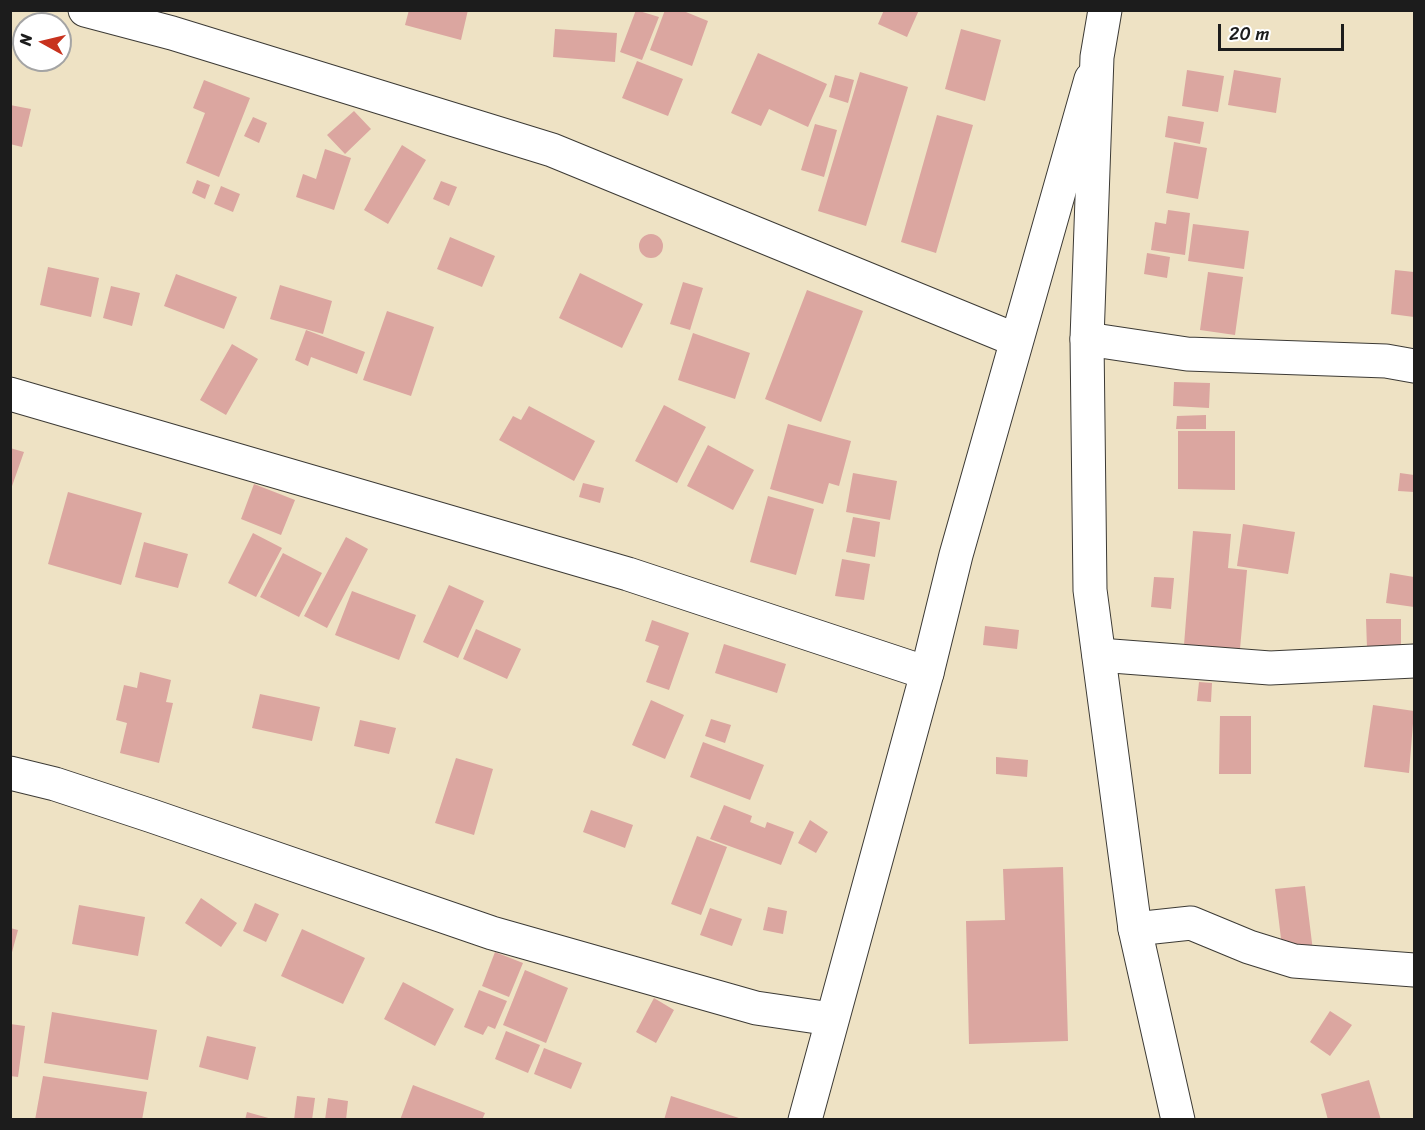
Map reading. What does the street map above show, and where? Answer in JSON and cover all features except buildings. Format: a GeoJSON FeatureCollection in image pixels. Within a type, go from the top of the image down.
{"type":"FeatureCollection","features":[{"type":"Feature","properties":{"kind":"main road"},"geometry":{"type":"LineString","coordinates":[[85,10],[171,33],[552,150],[1016,340]]}},
{"type":"Feature","properties":{"kind":"main road"},"geometry":{"type":"LineString","coordinates":[[805,1119],[927,673],[956,555],[1097,57],[1105,10]]}},
{"type":"Feature","properties":{"kind":"main road"},"geometry":{"type":"LineString","coordinates":[[1097,57],[1087,339],[1090,591],[1135,929],[1178,1119]]}},
{"type":"Feature","properties":{"kind":"main road"},"geometry":{"type":"LineString","coordinates":[[1087,339],[1187,354],[1386,361],[1414,366]]}},
{"type":"Feature","properties":{"kind":"main road"},"geometry":{"type":"LineString","coordinates":[[10,394],[628,574],[927,673]]}},
{"type":"Feature","properties":{"kind":"main road"},"geometry":{"type":"LineString","coordinates":[[1099,656],[1270,668],[1414,661]]}},
{"type":"Feature","properties":{"kind":"main road"},"geometry":{"type":"LineString","coordinates":[[10,773],[55,784],[492,933],[756,1008],[831,1019]]}},
{"type":"Feature","properties":{"kind":"main road"},"geometry":{"type":"LineString","coordinates":[[1135,929],[1191,923],[1249,947],[1294,961],[1414,970]]}}]}
